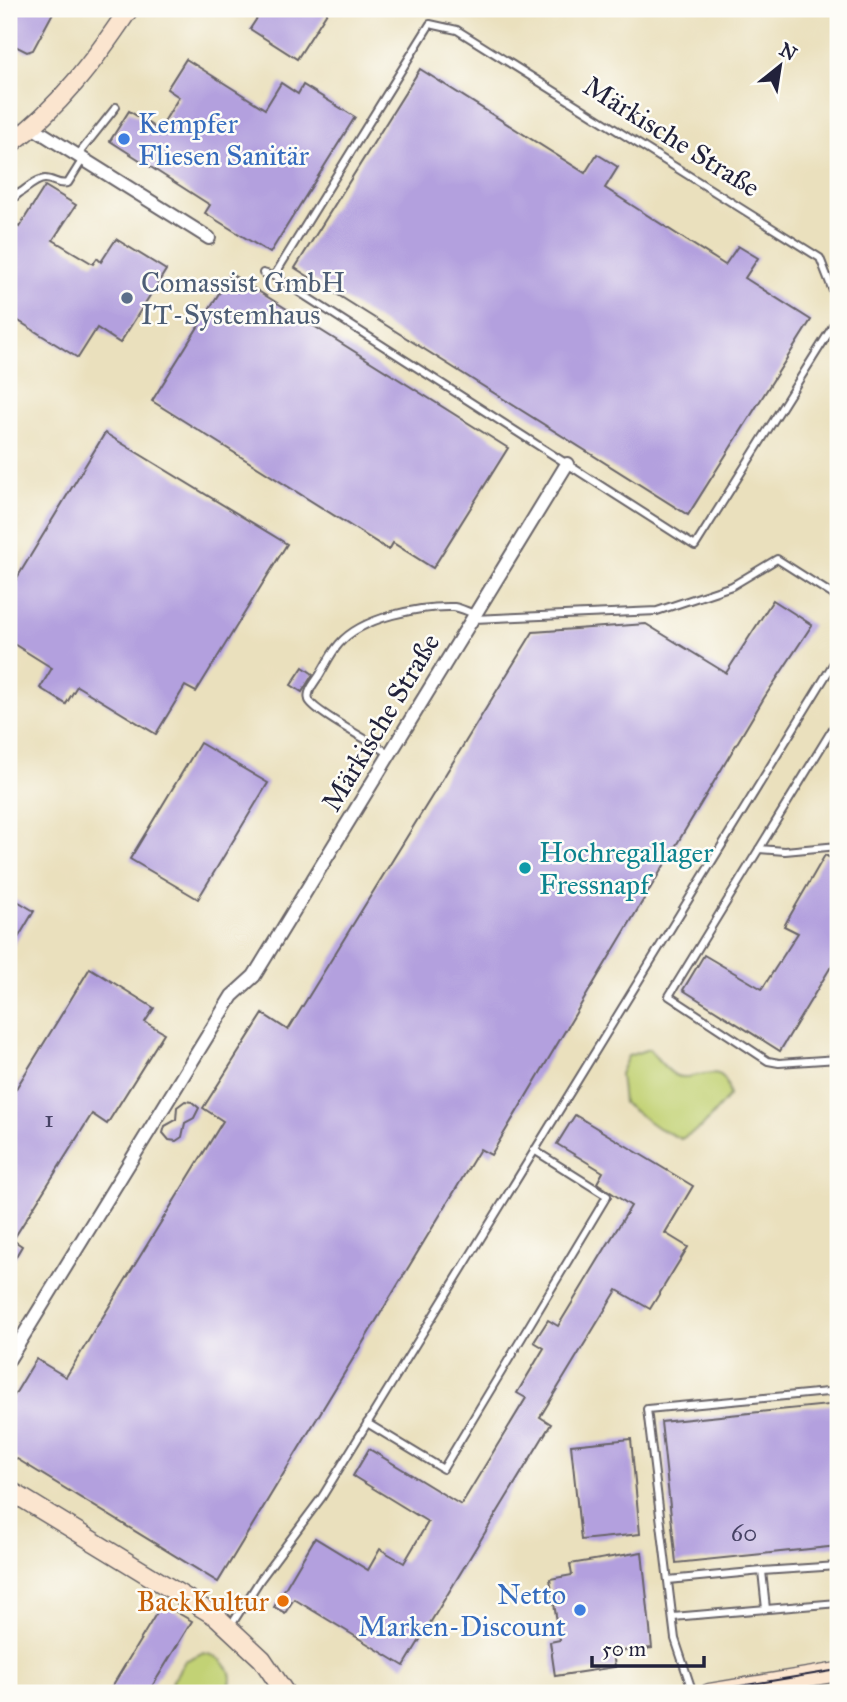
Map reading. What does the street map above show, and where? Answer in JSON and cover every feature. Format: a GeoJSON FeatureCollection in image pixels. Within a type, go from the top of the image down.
{"type":"FeatureCollection","features":[{"type":"Feature","properties":{"kind":"street"},"geometry":{"type":"LineString","coordinates":[[20,136],[57,104],[86,70],[129,9]]}},
{"type":"Feature","properties":{"kind":"street"},"geometry":{"type":"LineString","coordinates":[[9,120],[20,136],[80,157],[209,238]]}},
{"type":"Feature","properties":{"kind":"street","name":"Märkische Straße"},"geometry":{"type":"LineString","coordinates":[[9,1359],[232,996],[254,976],[473,616],[490,594],[567,464]]}},
{"type":"Feature","properties":{"kind":"street"},"geometry":{"type":"LineString","coordinates":[[9,1490],[230,1627],[262,1659],[285,1693]]}},
{"type":"Feature","properties":{"kind":"street"},"geometry":{"type":"LineString","coordinates":[[709,1693],[838,1672]]}},
{"type":"Feature","properties":{"kind":"lane","name":"Märkische Straße"},"geometry":{"type":"LineString","coordinates":[[274,276],[430,24],[457,30],[820,258],[838,304]]}},
{"type":"Feature","properties":{"kind":"lane"},"geometry":{"type":"LineString","coordinates":[[9,203],[40,180],[47,179],[61,185],[68,183],[80,157],[116,107]]}},
{"type":"Feature","properties":{"kind":"lane"},"geometry":{"type":"LineString","coordinates":[[9,187],[18,194]]}},
{"type":"Feature","properties":{"kind":"lane"},"geometry":{"type":"LineString","coordinates":[[263,273],[274,276],[695,546],[838,318]]}},
{"type":"Feature","properties":{"kind":"lane"},"geometry":{"type":"LineString","coordinates":[[390,754],[320,711],[310,702],[308,694],[338,645],[350,634],[382,617],[457,607],[473,616],[657,611],[732,586],[777,559],[838,598]]}},
{"type":"Feature","properties":{"kind":"lane"},"geometry":{"type":"LineString","coordinates":[[230,1627],[260,1580],[322,1497],[838,656]]}},
{"type":"Feature","properties":{"kind":"lane"},"geometry":{"type":"LineString","coordinates":[[838,720],[669,996],[768,1061],[779,1063],[838,1059]]}},
{"type":"Feature","properties":{"kind":"lane"},"geometry":{"type":"LineString","coordinates":[[759,849],[785,851],[838,846]]}},
{"type":"Feature","properties":{"kind":"lane"},"geometry":{"type":"LineString","coordinates":[[367,1423],[443,1469],[607,1196],[534,1150]]}},
{"type":"Feature","properties":{"kind":"lane"},"geometry":{"type":"LineString","coordinates":[[693,1693],[675,1639],[647,1409],[838,1391]]}},
{"type":"Feature","properties":{"kind":"lane"},"geometry":{"type":"LineString","coordinates":[[668,1580],[838,1566]]}},
{"type":"Feature","properties":{"kind":"lane"},"geometry":{"type":"LineString","coordinates":[[762,1571],[766,1609]]}},
{"type":"Feature","properties":{"kind":"lane"},"geometry":{"type":"LineString","coordinates":[[673,1617],[838,1603]]}},
{"type":"Feature","properties":{"kind":"green space"},"geometry":{"type":"Polygon","coordinates":[[[649,1049],[677,1076],[716,1074],[723,1077],[727,1084],[729,1096],[703,1126],[681,1139],[658,1128],[623,1103],[620,1074],[628,1056],[649,1049]]]}},
{"type":"Feature","properties":{"kind":"green space"},"geometry":{"type":"Polygon","coordinates":[[[202,1653],[216,1657],[227,1666],[231,1679],[226,1693],[165,1693],[185,1661],[202,1653]]]}},
{"type":"Feature","properties":{"kind":"building"},"geometry":{"type":"Polygon","coordinates":[[[15,9],[55,9],[33,50],[27,52],[9,43],[9,21],[15,9]]]}},
{"type":"Feature","properties":{"kind":"building"},"geometry":{"type":"Polygon","coordinates":[[[263,9],[329,9],[297,59],[250,29],[263,9]]]}},
{"type":"Feature","properties":{"kind":"building"},"geometry":{"type":"Polygon","coordinates":[[[186,59],[265,109],[281,83],[298,94],[303,85],[355,117],[270,253],[205,213],[210,205],[110,141],[129,111],[159,130],[179,97],[167,89],[186,59]]]}},
{"type":"Feature","properties":{"kind":"building"},"geometry":{"type":"Polygon","coordinates":[[[420,69],[585,173],[597,154],[618,167],[605,188],[725,265],[738,246],[758,258],[745,278],[811,320],[688,515],[295,268],[420,69]]]}},
{"type":"Feature","properties":{"kind":"building"},"geometry":{"type":"Polygon","coordinates":[[[45,186],[76,205],[53,240],[93,264],[97,258],[101,262],[116,239],[166,270],[120,343],[97,328],[78,358],[9,315],[9,220],[19,227],[45,186]]]}},
{"type":"Feature","properties":{"kind":"building"},"geometry":{"type":"Polygon","coordinates":[[[231,274],[508,448],[433,568],[393,543],[389,550],[152,401],[231,274]]]}},
{"type":"Feature","properties":{"kind":"building"},"geometry":{"type":"Polygon","coordinates":[[[105,433],[287,544],[196,692],[185,686],[156,734],[77,686],[66,704],[40,688],[52,668],[9,641],[9,591],[105,433]]]}},
{"type":"Feature","properties":{"kind":"building","name":"Hochregallager Fressnapf"},"geometry":{"type":"Polygon","coordinates":[[[773,600],[812,625],[764,698],[491,1155],[480,1149],[218,1582],[9,1454],[9,1404],[36,1359],[66,1377],[223,1121],[203,1108],[263,1014],[288,1030],[533,632],[646,624],[726,673],[773,600]]]}},
{"type":"Feature","properties":{"kind":"building"},"geometry":{"type":"Polygon","coordinates":[[[303,667],[313,674],[302,692],[291,685],[303,667]]]}},
{"type":"Feature","properties":{"kind":"building"},"geometry":{"type":"Polygon","coordinates":[[[200,743],[268,783],[198,899],[130,859],[200,743]]]}},
{"type":"Feature","properties":{"kind":"building"},"geometry":{"type":"Polygon","coordinates":[[[825,855],[838,862],[838,955],[780,1051],[683,990],[704,955],[762,989],[798,933],[784,926],[825,855]]]}},
{"type":"Feature","properties":{"kind":"building"},"geometry":{"type":"Polygon","coordinates":[[[9,896],[34,911],[9,953],[9,896]]]}},
{"type":"Feature","properties":{"kind":"building"},"geometry":{"type":"Polygon","coordinates":[[[90,968],[154,1008],[145,1022],[164,1033],[107,1124],[92,1114],[13,1240],[22,1246],[9,1268],[9,1100],[90,968]]]}},
{"type":"Feature","properties":{"kind":"building"},"geometry":{"type":"Polygon","coordinates":[[[185,1101],[192,1102],[199,1108],[194,1118],[185,1123],[182,1137],[176,1141],[169,1140],[163,1133],[165,1126],[176,1120],[177,1107],[185,1101]]]}},
{"type":"Feature","properties":{"kind":"building"},"geometry":{"type":"Polygon","coordinates":[[[575,1115],[693,1186],[665,1233],[688,1247],[650,1309],[617,1290],[540,1417],[551,1424],[404,1666],[294,1599],[285,1613],[274,1607],[315,1538],[368,1570],[380,1549],[404,1563],[428,1522],[353,1476],[369,1449],[461,1505],[526,1398],[517,1393],[544,1348],[534,1342],[548,1320],[558,1326],[631,1206],[597,1183],[603,1172],[557,1144],[575,1115]]]}},
{"type":"Feature","properties":{"kind":"building"},"geometry":{"type":"Polygon","coordinates":[[[838,1404],[838,1546],[676,1563],[661,1422],[838,1404]]]}},
{"type":"Feature","properties":{"kind":"building"},"geometry":{"type":"Polygon","coordinates":[[[631,1439],[640,1534],[581,1540],[571,1445],[631,1439]]]}},
{"type":"Feature","properties":{"kind":"building"},"geometry":{"type":"Polygon","coordinates":[[[642,1552],[652,1648],[613,1652],[615,1667],[555,1676],[550,1642],[560,1640],[550,1579],[572,1575],[570,1564],[642,1552]]]}},
{"type":"Feature","properties":{"kind":"building"},"geometry":{"type":"Polygon","coordinates":[[[162,1604],[192,1621],[148,1693],[108,1693],[162,1604]]]}},
{"type":"Feature","properties":{"kind":"tram line"},"geometry":{"type":"LineString","coordinates":[[697,1693],[838,1670]]}},
{"type":"Feature","properties":{"kind":"place","name":"Kempfer Fliesen Sanitär"},"geometry":{"type":"Point","coordinates":[124,139]}},
{"type":"Feature","properties":{"kind":"place","name":"Comassist GmbH IT-Systemhaus"},"geometry":{"type":"Point","coordinates":[127,298]}},
{"type":"Feature","properties":{"kind":"place","name":"Hochregallager Fressnapf"},"geometry":{"type":"Point","coordinates":[525,868]}},
{"type":"Feature","properties":{"kind":"place","name":"BackKultur"},"geometry":{"type":"Point","coordinates":[283,1601]}},
{"type":"Feature","properties":{"kind":"place","name":"Netto Marken-Discount"},"geometry":{"type":"Point","coordinates":[580,1610]}}]}
